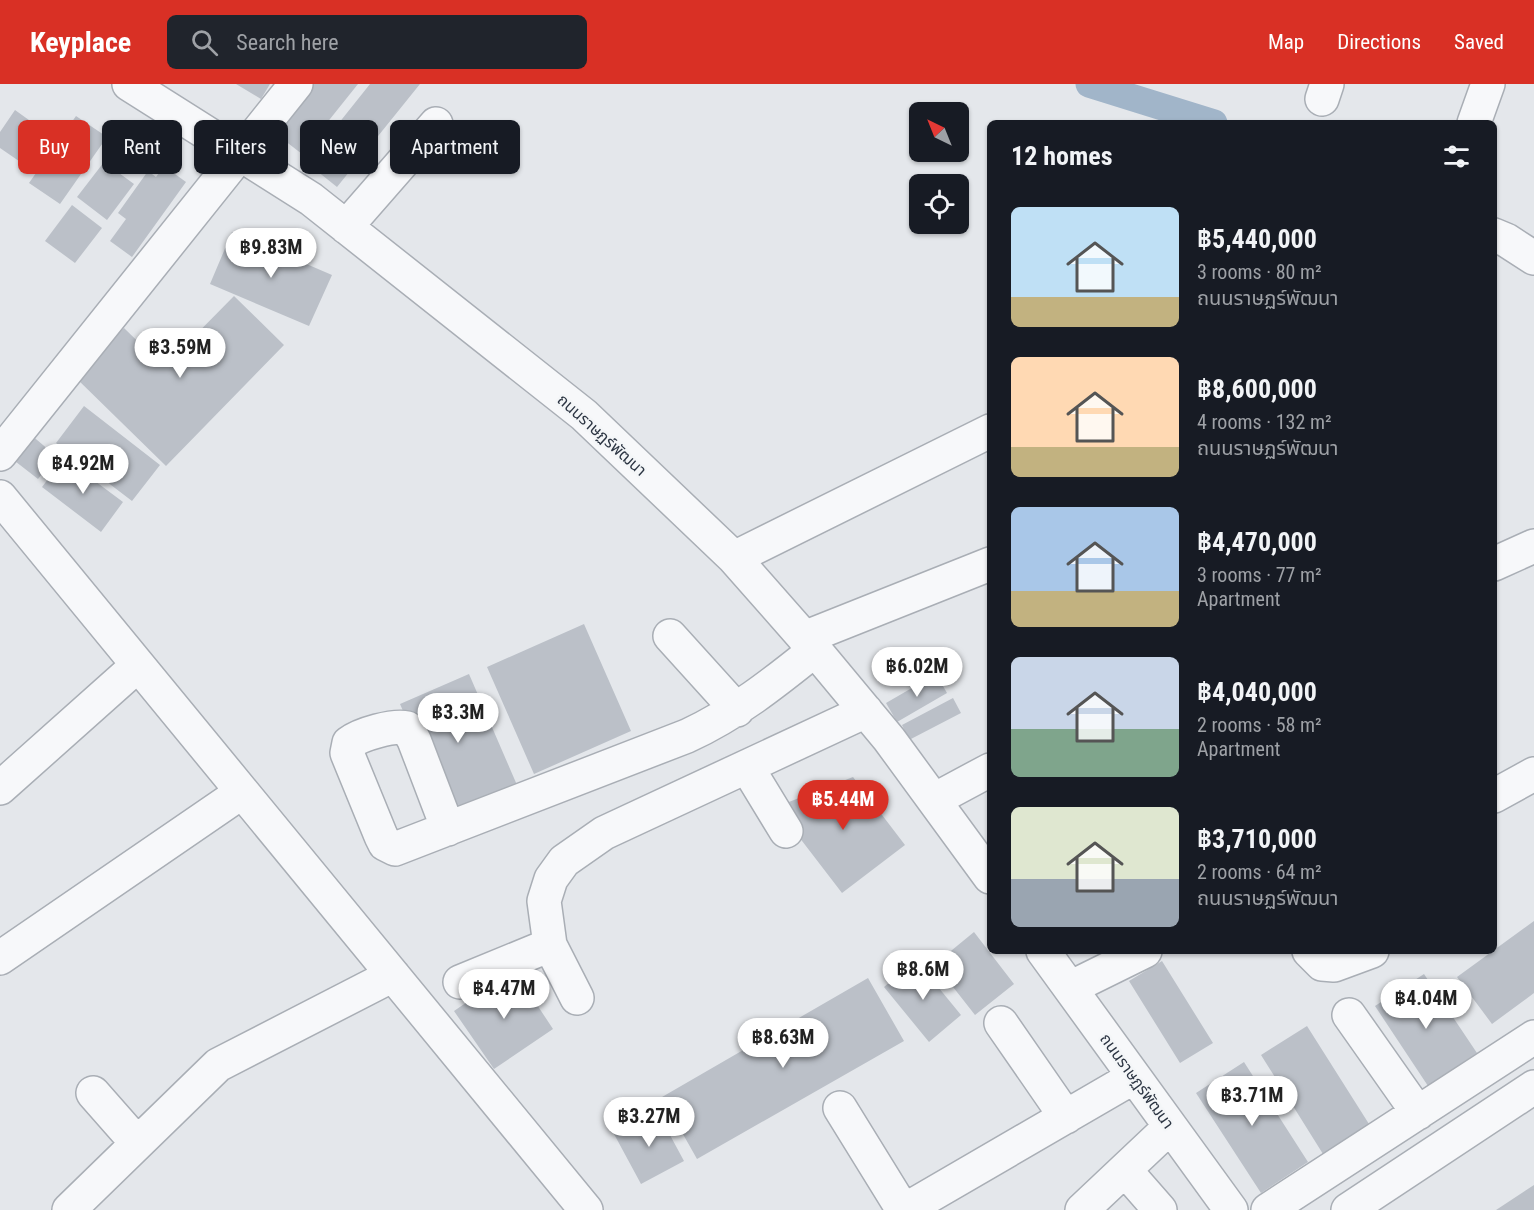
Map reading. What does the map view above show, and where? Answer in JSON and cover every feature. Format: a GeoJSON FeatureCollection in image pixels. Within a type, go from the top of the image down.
{"type":"FeatureCollection","features":[{"type":"Feature","properties":{"kind":"street","name":"ถนนราษฏร์พัฒนา"},"geometry":{"type":"LineString","coordinates":[[129,84],[194,125]]}},
{"type":"Feature","properties":{"kind":"street"},"geometry":{"type":"LineString","coordinates":[[266,120],[296,84]]}},
{"type":"Feature","properties":{"kind":"street"},"geometry":{"type":"LineString","coordinates":[[1475,120],[1488,84]]}},
{"type":"Feature","properties":{"kind":"street"},"geometry":{"type":"LineString","coordinates":[[0,454],[222,174]]}},
{"type":"Feature","properties":{"kind":"street","name":"ถนนราษฏร์พัฒนา"},"geometry":{"type":"LineString","coordinates":[[272,174],[311,199],[584,415],[734,558],[866,711],[938,804],[987,873]]}},
{"type":"Feature","properties":{"kind":"street"},"geometry":{"type":"LineString","coordinates":[[346,227],[392,174]]}},
{"type":"Feature","properties":{"kind":"street"},"geometry":{"type":"LineString","coordinates":[[1497,236],[1534,258]]}},
{"type":"Feature","properties":{"kind":"street"},"geometry":{"type":"LineString","coordinates":[[734,558],[987,432]]}},
{"type":"Feature","properties":{"kind":"street"},"geometry":{"type":"LineString","coordinates":[[0,497],[586,1210]]}},
{"type":"Feature","properties":{"kind":"street"},"geometry":{"type":"LineString","coordinates":[[1497,563],[1534,546]]}},
{"type":"Feature","properties":{"kind":"street"},"geometry":{"type":"LineString","coordinates":[[448,829],[687,736],[737,710],[765,691],[809,644],[987,565]]}},
{"type":"Feature","properties":{"kind":"street"},"geometry":{"type":"LineString","coordinates":[[670,636],[737,710]]}},
{"type":"Feature","properties":{"kind":"street"},"geometry":{"type":"LineString","coordinates":[[0,788],[138,665]]}},
{"type":"Feature","properties":{"kind":"street"},"geometry":{"type":"LineString","coordinates":[[577,998],[549,945],[544,901],[551,879],[564,861],[604,833],[866,711]]}},
{"type":"Feature","properties":{"kind":"street"},"geometry":{"type":"LineString","coordinates":[[747,767],[786,831]]}},
{"type":"Feature","properties":{"kind":"street"},"geometry":{"type":"LineString","coordinates":[[938,804],[987,772]]}},
{"type":"Feature","properties":{"kind":"street"},"geometry":{"type":"LineString","coordinates":[[1497,794],[1534,774]]}},
{"type":"Feature","properties":{"kind":"street"},"geometry":{"type":"LineString","coordinates":[[938,804],[987,788]]}},
{"type":"Feature","properties":{"kind":"street"},"geometry":{"type":"LineString","coordinates":[[0,958],[242,792]]}},
{"type":"Feature","properties":{"kind":"street"},"geometry":{"type":"LineString","coordinates":[[460,982],[549,945]]}},
{"type":"Feature","properties":{"kind":"street","name":"ถนนราษฏร์พัฒนา"},"geometry":{"type":"LineString","coordinates":[[1045,954],[1170,1126],[1225,1208]]}},
{"type":"Feature","properties":{"kind":"street"},"geometry":{"type":"LineString","coordinates":[[1070,988],[1139,954]]}},
{"type":"Feature","properties":{"kind":"street"},"geometry":{"type":"LineString","coordinates":[[1313,954],[1322,964],[1334,965],[1364,954]]}},
{"type":"Feature","properties":{"kind":"street"},"geometry":{"type":"LineString","coordinates":[[69,1210],[218,1065],[393,975]]}},
{"type":"Feature","properties":{"kind":"street"},"geometry":{"type":"LineString","coordinates":[[1349,1015],[1418,1113]]}},
{"type":"Feature","properties":{"kind":"street"},"geometry":{"type":"LineString","coordinates":[[1001,1023],[1066,1117]]}},
{"type":"Feature","properties":{"kind":"street"},"geometry":{"type":"LineString","coordinates":[[1268,1210],[1534,1037]]}},
{"type":"Feature","properties":{"kind":"street"},"geometry":{"type":"LineString","coordinates":[[840,1108],[904,1210],[1134,1077]]}},
{"type":"Feature","properties":{"kind":"street"},"geometry":{"type":"LineString","coordinates":[[1348,1210],[1534,1087]]}},
{"type":"Feature","properties":{"kind":"street"},"geometry":{"type":"LineString","coordinates":[[93,1093],[136,1143]]}},
{"type":"Feature","properties":{"kind":"street"},"geometry":{"type":"LineString","coordinates":[[1082,1210],[1170,1126]]}},
{"type":"Feature","properties":{"kind":"street"},"geometry":{"type":"LineString","coordinates":[[1125,1170],[1160,1210]]}},
{"type":"Feature","properties":{"kind":"building"},"geometry":{"type":"Polygon","coordinates":[[[236,84],[270,84],[261,99],[236,84]]]}},
{"type":"Feature","properties":{"kind":"building"},"geometry":{"type":"Polygon","coordinates":[[[308,84],[358,84],[329,120],[300,120],[300,152],[288,143],[288,120],[279,120],[308,84]]]}},
{"type":"Feature","properties":{"kind":"building"},"geometry":{"type":"Polygon","coordinates":[[[370,84],[420,84],[378,136],[378,120],[341,120],[370,84]]]}},
{"type":"Feature","properties":{"kind":"building"},"geometry":{"type":"Polygon","coordinates":[[[15,110],[29,120],[18,120],[18,160],[0,148],[0,132],[15,110]]]}},
{"type":"Feature","properties":{"kind":"building"},"geometry":{"type":"Polygon","coordinates":[[[90,125],[102,134],[102,144],[90,161],[90,125]]]}},
{"type":"Feature","properties":{"kind":"building"},"geometry":{"type":"Polygon","coordinates":[[[102,165],[102,174],[120,174],[134,184],[107,220],[77,197],[102,165]]]}},
{"type":"Feature","properties":{"kind":"building"},"geometry":{"type":"Polygon","coordinates":[[[35,174],[81,174],[60,204],[29,183],[35,174]]]}},
{"type":"Feature","properties":{"kind":"building"},"geometry":{"type":"Polygon","coordinates":[[[146,174],[156,177],[158,174],[175,174],[186,182],[132,257],[110,241],[126,219],[118,213],[146,174]]]}},
{"type":"Feature","properties":{"kind":"building"},"geometry":{"type":"Polygon","coordinates":[[[321,174],[347,174],[337,187],[321,174]]]}},
{"type":"Feature","properties":{"kind":"building"},"geometry":{"type":"Polygon","coordinates":[[[72,205],[102,228],[75,263],[45,241],[72,205]]]}},
{"type":"Feature","properties":{"kind":"building"},"geometry":{"type":"Polygon","coordinates":[[[232,232],[332,275],[309,326],[210,284],[232,232]]]}},
{"type":"Feature","properties":{"kind":"building"},"geometry":{"type":"Polygon","coordinates":[[[234,296],[284,345],[166,466],[75,377],[124,328],[164,367],[234,296]]]}},
{"type":"Feature","properties":{"kind":"building"},"geometry":{"type":"Polygon","coordinates":[[[84,406],[160,465],[132,501],[56,443],[84,406]]]}},
{"type":"Feature","properties":{"kind":"building"},"geometry":{"type":"Polygon","coordinates":[[[30,434],[56,456],[38,479],[11,458],[30,434]]]}},
{"type":"Feature","properties":{"kind":"building"},"geometry":{"type":"Polygon","coordinates":[[[64,458],[123,502],[101,532],[42,487],[64,458]]]}},
{"type":"Feature","properties":{"kind":"building"},"geometry":{"type":"Polygon","coordinates":[[[584,624],[631,731],[534,774],[487,667],[584,624]]]}},
{"type":"Feature","properties":{"kind":"building"},"geometry":{"type":"Polygon","coordinates":[[[469,674],[517,785],[448,815],[400,704],[469,674]]]}},
{"type":"Feature","properties":{"kind":"building"},"geometry":{"type":"Polygon","coordinates":[[[936,674],[947,693],[897,722],[886,703],[936,674]]]}},
{"type":"Feature","properties":{"kind":"building"},"geometry":{"type":"Polygon","coordinates":[[[953,698],[961,713],[909,740],[902,725],[953,698]]]}},
{"type":"Feature","properties":{"kind":"building"},"geometry":{"type":"Polygon","coordinates":[[[853,777],[905,845],[842,893],[776,807],[853,777]]]}},
{"type":"Feature","properties":{"kind":"building"},"geometry":{"type":"Polygon","coordinates":[[[1534,921],[1534,993],[1492,1024],[1457,977],[1489,954],[1497,954],[1497,948],[1534,921]]]}},
{"type":"Feature","properties":{"kind":"building"},"geometry":{"type":"Polygon","coordinates":[[[974,932],[987,949],[987,954],[991,954],[1014,984],[975,1015],[935,964],[974,932]]]}},
{"type":"Feature","properties":{"kind":"building"},"geometry":{"type":"Polygon","coordinates":[[[916,960],[961,1015],[929,1042],[884,987],[916,960]]]}},
{"type":"Feature","properties":{"kind":"building"},"geometry":{"type":"Polygon","coordinates":[[[1162,961],[1213,1043],[1180,1063],[1129,981],[1162,961]]]}},
{"type":"Feature","properties":{"kind":"building"},"geometry":{"type":"Polygon","coordinates":[[[514,970],[553,1029],[494,1069],[454,1011],[514,970]]]}},
{"type":"Feature","properties":{"kind":"building"},"geometry":{"type":"Polygon","coordinates":[[[1424,974],[1477,1053],[1428,1086],[1375,1006],[1424,974]]]}},
{"type":"Feature","properties":{"kind":"building"},"geometry":{"type":"Polygon","coordinates":[[[868,978],[904,1041],[697,1159],[662,1097],[868,978]]]}},
{"type":"Feature","properties":{"kind":"building"},"geometry":{"type":"Polygon","coordinates":[[[1307,1026],[1369,1124],[1323,1154],[1261,1055],[1307,1026]]]}},
{"type":"Feature","properties":{"kind":"building"},"geometry":{"type":"Polygon","coordinates":[[[1244,1062],[1308,1162],[1261,1193],[1196,1093],[1244,1062]]]}},
{"type":"Feature","properties":{"kind":"building"},"geometry":{"type":"Polygon","coordinates":[[[657,1111],[684,1161],[641,1184],[614,1134],[657,1111]]]}},
{"type":"Feature","properties":{"kind":"building"},"geometry":{"type":"Polygon","coordinates":[[[1534,1185],[1534,1210],[1496,1210],[1534,1185]]]}},
{"type":"Feature","properties":{"kind":"waterway"},"geometry":{"type":"LineString","coordinates":[[1089,84],[1204,120]]}}]}
